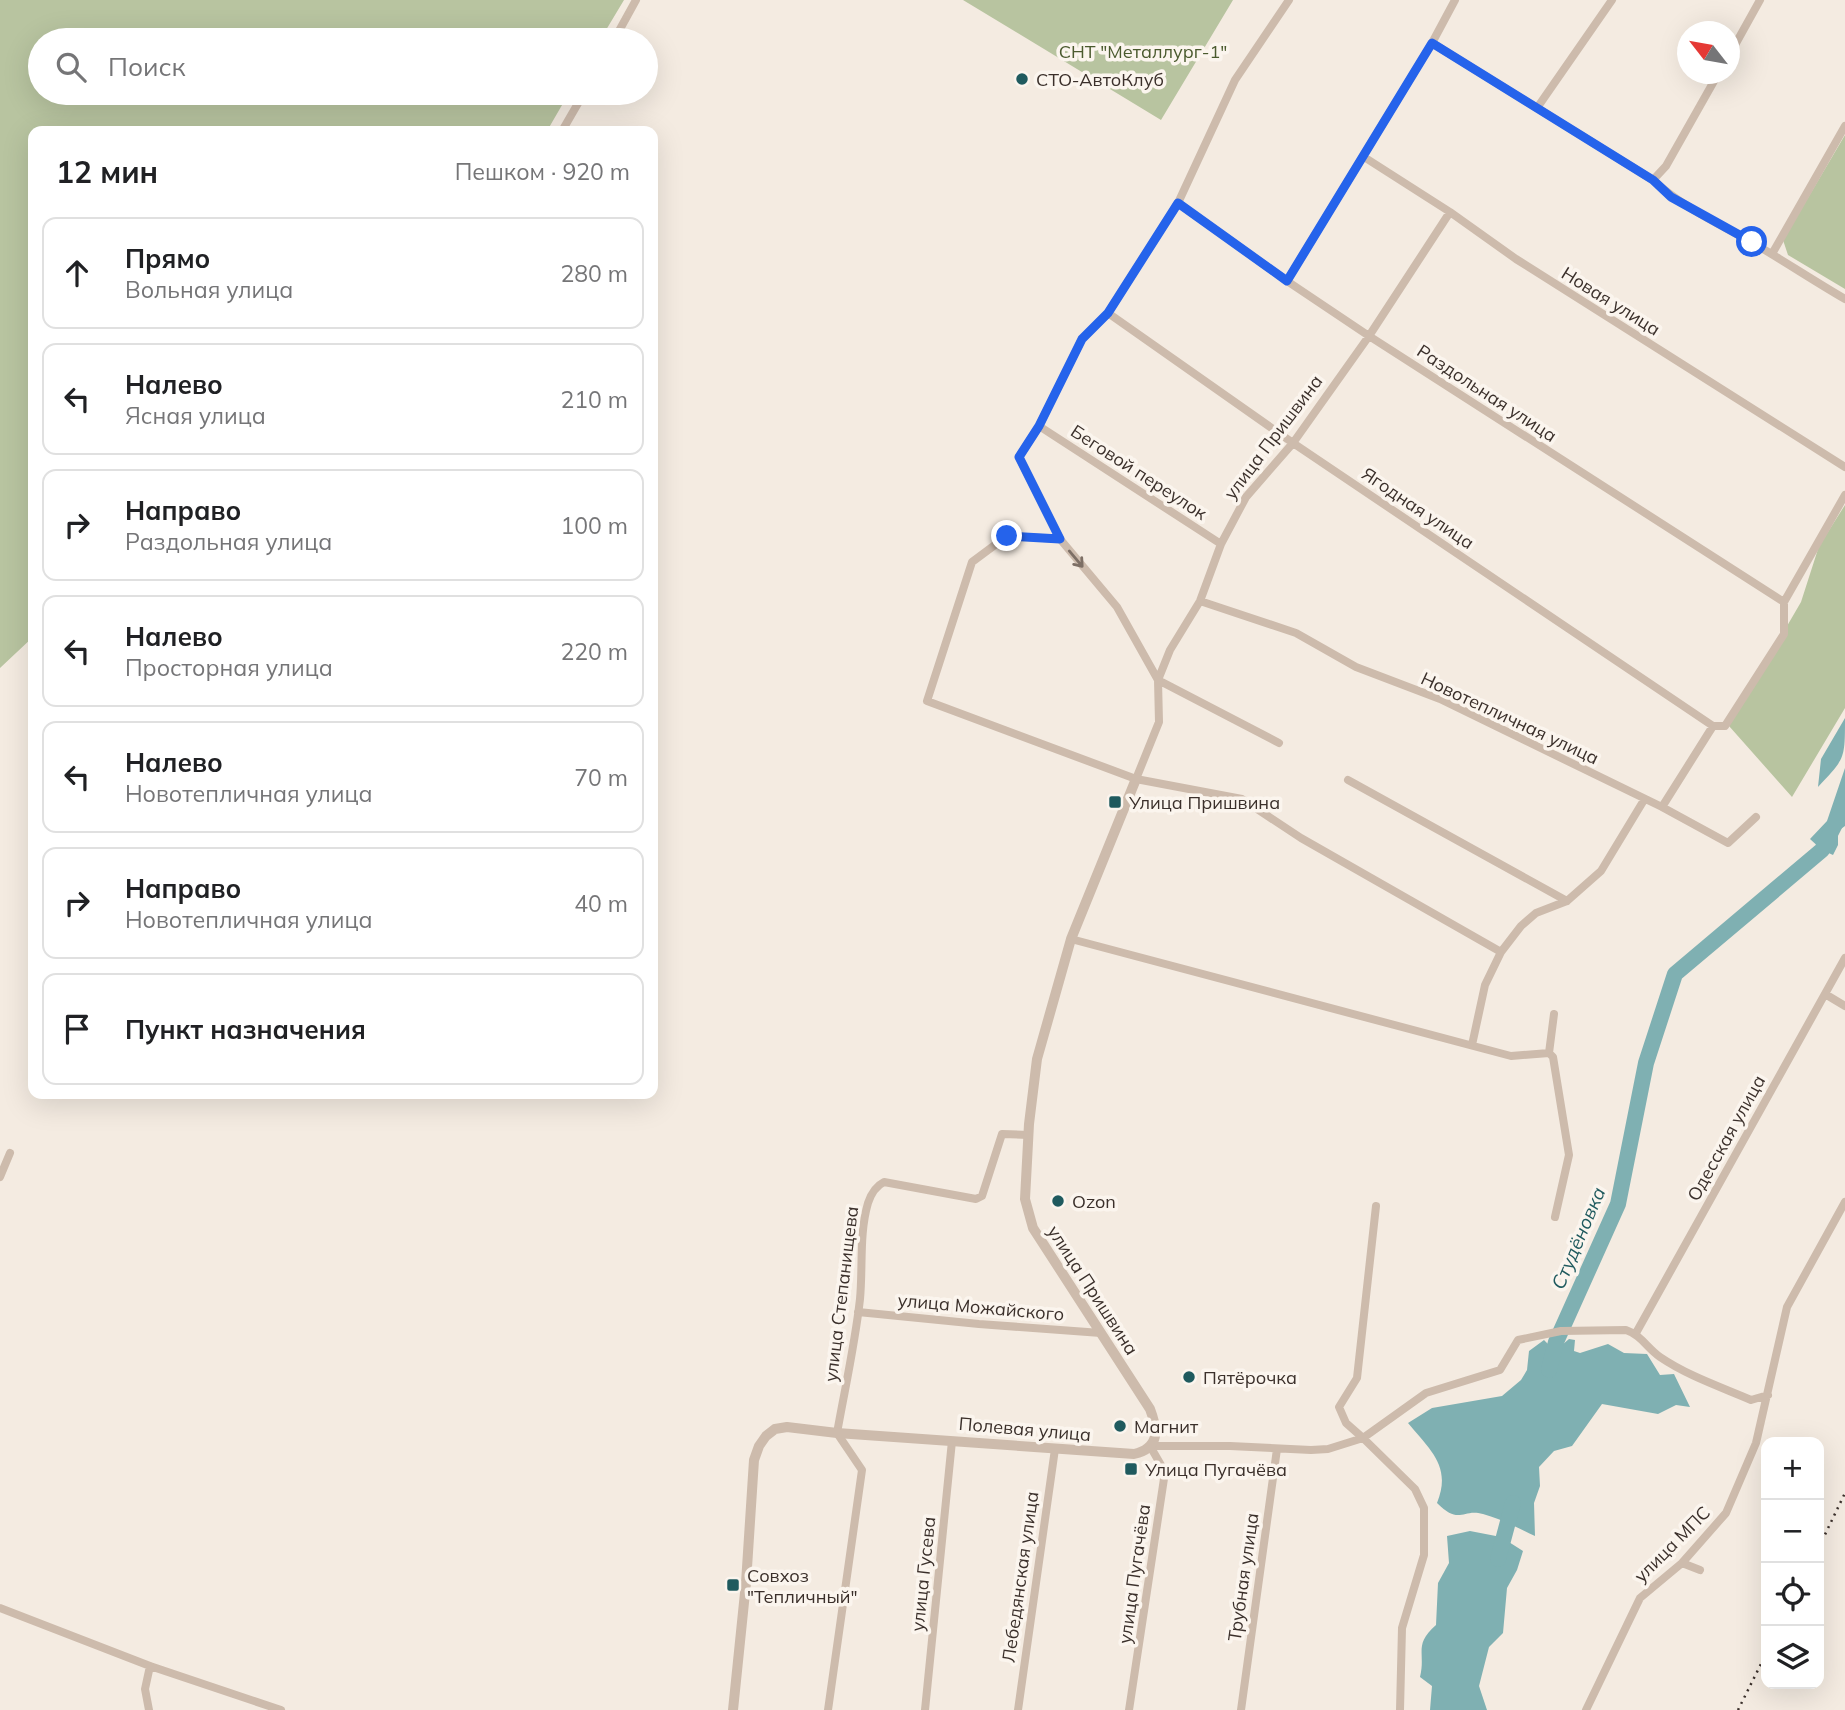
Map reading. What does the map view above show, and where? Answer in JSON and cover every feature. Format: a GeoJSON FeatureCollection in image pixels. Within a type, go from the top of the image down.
{"type":"FeatureCollection","features":[{"type":"Feature","properties":{"kind":"street"},"geometry":{"type":"LineString","coordinates":[[621,28],[636,0]]}},
{"type":"Feature","properties":{"kind":"street"},"geometry":{"type":"LineString","coordinates":[[1279,743],[1158,680],[1117,607],[1060,539],[1019,457],[1039,426],[1082,339],[1108,313],[1178,203],[1235,80],[1289,0]]}},
{"type":"Feature","properties":{"kind":"street"},"geometry":{"type":"LineString","coordinates":[[1287,281],[1432,43],[1455,0]]}},
{"type":"Feature","properties":{"kind":"street"},"geometry":{"type":"LineString","coordinates":[[1537,108],[1612,0]]}},
{"type":"Feature","properties":{"kind":"street"},"geometry":{"type":"LineString","coordinates":[[1740,36],[1760,0]]}},
{"type":"Feature","properties":{"kind":"street"},"geometry":{"type":"LineString","coordinates":[[1432,43],[1653,180],[1671,197],[1845,299]]}},
{"type":"Feature","properties":{"kind":"street"},"geometry":{"type":"LineString","coordinates":[[1653,180],[1665,166],[1712,84]]}},
{"type":"Feature","properties":{"kind":"street"},"geometry":{"type":"LineString","coordinates":[[565,126],[577,105]]}},
{"type":"Feature","properties":{"kind":"street"},"geometry":{"type":"LineString","coordinates":[[1772,254],[1845,126]]}},
{"type":"Feature","properties":{"kind":"street","name":"Новая улица"},"geometry":{"type":"LineString","coordinates":[[1363,157],[1450,212],[1516,259],[1845,467]]}},
{"type":"Feature","properties":{"kind":"street","name":"Раздольная улица"},"geometry":{"type":"LineString","coordinates":[[1178,203],[1287,281],[1369,335],[1784,602]]}},
{"type":"Feature","properties":{"kind":"street","name":"улица Пришвина"},"geometry":{"type":"LineString","coordinates":[[1150,1447],[1156,1434],[1150,1409],[1032,1228],[1025,1199],[1028,1135],[1037,1059],[1071,939],[1159,722],[1158,680],[1170,649],[1200,601],[1220,544],[1246,498],[1293,443],[1369,335],[1450,212]]}},
{"type":"Feature","properties":{"kind":"street","name":"Ягодная улица"},"geometry":{"type":"LineString","coordinates":[[1108,313],[1293,443],[1713,726]]}},
{"type":"Feature","properties":{"kind":"street","name":"Беговой переулок"},"geometry":{"type":"LineString","coordinates":[[1039,426],[1220,544]]}},
{"type":"Feature","properties":{"kind":"street"},"geometry":{"type":"LineString","coordinates":[[1662,807],[1713,726],[1725,726],[1784,634],[1784,602],[1845,495]]}},
{"type":"Feature","properties":{"kind":"street"},"geometry":{"type":"LineString","coordinates":[[1060,539],[1007,536],[972,562],[927,701],[1136,779],[1242,799],[1301,838],[1501,951]]}},
{"type":"Feature","properties":{"kind":"street","name":"Новотепличная улица"},"geometry":{"type":"LineString","coordinates":[[1200,601],[1296,633],[1356,667],[1440,699],[1662,807],[1728,843],[1756,817]]}},
{"type":"Feature","properties":{"kind":"street"},"geometry":{"type":"LineString","coordinates":[[1348,780],[1567,901]]}},
{"type":"Feature","properties":{"kind":"street"},"geometry":{"type":"LineString","coordinates":[[1472,1045],[1485,985],[1501,951],[1521,926],[1536,913],[1567,901],[1601,871],[1644,800]]}},
{"type":"Feature","properties":{"kind":"street"},"geometry":{"type":"LineString","coordinates":[[1071,939],[1511,1056],[1549,1053]]}},
{"type":"Feature","properties":{"kind":"street","name":"Одесская улица"},"geometry":{"type":"LineString","coordinates":[[1636,1333],[1845,958]]}},
{"type":"Feature","properties":{"kind":"street"},"geometry":{"type":"LineString","coordinates":[[1825,994],[1845,1006]]}},
{"type":"Feature","properties":{"kind":"street"},"geometry":{"type":"LineString","coordinates":[[1549,1053],[1554,1014]]}},
{"type":"Feature","properties":{"kind":"street"},"geometry":{"type":"LineString","coordinates":[[1549,1053],[1553,1057],[1569,1155],[1555,1217]]}},
{"type":"Feature","properties":{"kind":"street","name":"улица Степанищева"},"geometry":{"type":"LineString","coordinates":[[837,1433],[858,1311],[863,1271],[862,1228],[869,1199],[884,1181],[976,1199],[982,1196],[1002,1133],[1028,1135]]}},
{"type":"Feature","properties":{"kind":"street"},"geometry":{"type":"LineString","coordinates":[[0,1177],[10,1153]]}},
{"type":"Feature","properties":{"kind":"street"},"geometry":{"type":"LineString","coordinates":[[1376,1206],[1357,1378],[1339,1407],[1346,1423],[1415,1489],[1424,1508],[1424,1555],[1402,1628],[1401,1710]]}},
{"type":"Feature","properties":{"kind":"street","name":"улица МПС"},"geometry":{"type":"LineString","coordinates":[[1586,1710],[1640,1598],[1682,1563],[1726,1513],[1756,1443],[1787,1307],[1844,1208]]}},
{"type":"Feature","properties":{"kind":"street","name":"улица Можайского"},"geometry":{"type":"LineString","coordinates":[[858,1311],[1101,1333]]}},
{"type":"Feature","properties":{"kind":"street","name":"Полевая улица"},"geometry":{"type":"LineString","coordinates":[[733,1710],[746,1583],[754,1460],[759,1446],[775,1429],[787,1427],[1055,1450],[1134,1454],[1150,1447],[1328,1449],[1363,1438],[1426,1393],[1500,1370],[1517,1340],[1561,1331],[1618,1329],[1636,1333]]}},
{"type":"Feature","properties":{"kind":"street"},"geometry":{"type":"LineString","coordinates":[[1636,1333],[1658,1356],[1687,1373],[1751,1400],[1768,1395]]}},
{"type":"Feature","properties":{"kind":"street"},"geometry":{"type":"LineString","coordinates":[[828,1710],[862,1469],[837,1433]]}},
{"type":"Feature","properties":{"kind":"street","name":"улица Гусева"},"geometry":{"type":"LineString","coordinates":[[925,1710],[952,1441]]}},
{"type":"Feature","properties":{"kind":"street","name":"улица Пугачёва"},"geometry":{"type":"LineString","coordinates":[[1129,1710],[1165,1472],[1150,1447]]}},
{"type":"Feature","properties":{"kind":"street","name":"Трубная улица"},"geometry":{"type":"LineString","coordinates":[[1241,1710],[1277,1449]]}},
{"type":"Feature","properties":{"kind":"street","name":"Лебедянская улица"},"geometry":{"type":"LineString","coordinates":[[1018,1710],[1055,1450]]}},
{"type":"Feature","properties":{"kind":"street"},"geometry":{"type":"LineString","coordinates":[[1682,1563],[1700,1570]]}},
{"type":"Feature","properties":{"kind":"street"},"geometry":{"type":"LineString","coordinates":[[0,1608],[150,1667],[281,1710]]}},
{"type":"Feature","properties":{"kind":"street"},"geometry":{"type":"LineString","coordinates":[[149,1710],[145,1689],[150,1667]]}},
{"type":"Feature","properties":{"kind":"green space"},"geometry":{"type":"Polygon","coordinates":[[[0,0],[624,0],[607,28],[28,28],[28,105],[562,105],[550,126],[28,126],[28,642],[0,668],[0,0]]]}},
{"type":"Feature","properties":{"kind":"green space","name":"СНТ \"Металлург-1\""},"geometry":{"type":"Polygon","coordinates":[[[963,0],[1233,0],[1161,120],[963,0]]]}},
{"type":"Feature","properties":{"kind":"green space"},"geometry":{"type":"Polygon","coordinates":[[[1845,135],[1845,289],[1788,255],[1783,240],[1845,135]]]}},
{"type":"Feature","properties":{"kind":"green space"},"geometry":{"type":"Polygon","coordinates":[[[1845,505],[1845,708],[1792,797],[1729,726],[1801,602],[1819,546],[1845,505]]]}},
{"type":"Feature","properties":{"kind":"water"},"geometry":{"type":"Polygon","coordinates":[[[1845,718],[1842,757],[1818,787],[1821,759],[1845,718]]]}},
{"type":"Feature","properties":{"kind":"water"},"geometry":{"type":"Polygon","coordinates":[[[1845,768],[1845,826],[1838,831],[1838,845],[1833,855],[1822,850],[1810,839],[1827,821],[1845,768]]]}},
{"type":"Feature","properties":{"kind":"water"},"geometry":{"type":"Polygon","coordinates":[[[1569,1339],[1575,1340],[1574,1351],[1580,1353],[1608,1344],[1624,1353],[1647,1354],[1660,1375],[1674,1374],[1690,1407],[1676,1405],[1658,1414],[1602,1404],[1572,1446],[1554,1451],[1539,1467],[1540,1486],[1534,1503],[1535,1536],[1483,1514],[1456,1515],[1445,1510],[1437,1503],[1442,1479],[1436,1459],[1408,1423],[1432,1408],[1502,1396],[1521,1380],[1527,1370],[1529,1351],[1544,1340],[1555,1351],[1569,1339]]]}},
{"type":"Feature","properties":{"kind":"water"},"geometry":{"type":"Polygon","coordinates":[[[1470,1531],[1501,1537],[1523,1551],[1507,1588],[1503,1633],[1489,1647],[1479,1686],[1487,1710],[1430,1710],[1432,1686],[1420,1677],[1422,1644],[1436,1625],[1438,1583],[1449,1563],[1447,1536],[1470,1531]]]}},
{"type":"Feature","properties":{"kind":"waterway","name":"Студёновка"},"geometry":{"type":"LineString","coordinates":[[1549,1370],[1556,1342],[1618,1204],[1646,1063],[1675,974],[1822,850],[1845,804]]}},
{"type":"Feature","properties":{"kind":"waterway","name":"Студёновка"},"geometry":{"type":"LineString","coordinates":[[1498,1559],[1513,1503]]}},
{"type":"Feature","properties":{"kind":"railway"},"geometry":{"type":"LineString","coordinates":[[1824,1537],[1845,1493]]}},
{"type":"Feature","properties":{"kind":"railway"},"geometry":{"type":"LineString","coordinates":[[1738,1710],[1761,1664]]}},
{"type":"Feature","properties":{"kind":"place","name":"СТО-АвтоКлуб"},"geometry":{"type":"Point","coordinates":[1022,79]}},
{"type":"Feature","properties":{"kind":"place","name":"Улица Пришвина"},"geometry":{"type":"Point","coordinates":[1115,802]}},
{"type":"Feature","properties":{"kind":"place","name":"Ozon"},"geometry":{"type":"Point","coordinates":[1058,1201]}},
{"type":"Feature","properties":{"kind":"place","name":"Пятёрочка"},"geometry":{"type":"Point","coordinates":[1189,1377]}},
{"type":"Feature","properties":{"kind":"place","name":"Магнит"},"geometry":{"type":"Point","coordinates":[1120,1426]}},
{"type":"Feature","properties":{"kind":"place","name":"Улица Пугачёва"},"geometry":{"type":"Point","coordinates":[1131,1469]}},
{"type":"Feature","properties":{"kind":"place","name":"Совхоз \"Тепличный\""},"geometry":{"type":"Point","coordinates":[733,1585]}},
{"type":"Feature","properties":{"kind":"route"},"geometry":{"type":"LineString","coordinates":[[1007,536],[1060,539],[1019,457],[1039,426],[1082,339],[1108,313],[1178,203],[1287,281],[1432,43],[1653,180],[1671,197],[1752,242]]}}]}
